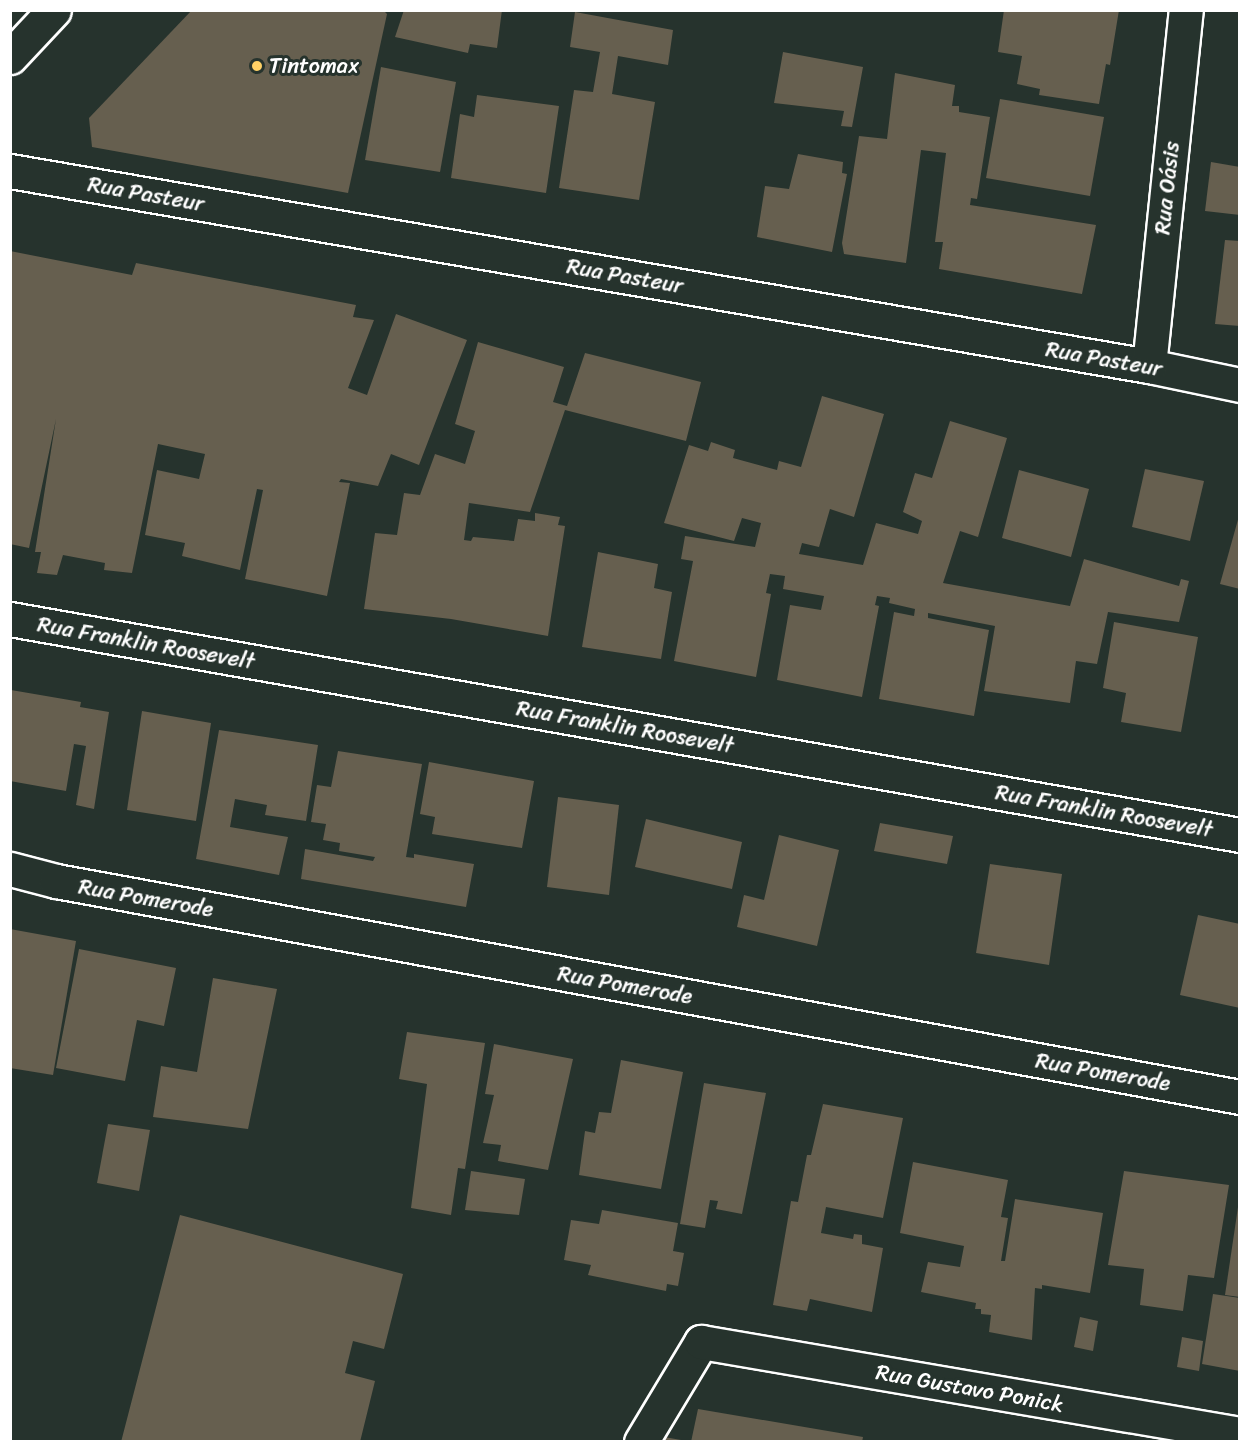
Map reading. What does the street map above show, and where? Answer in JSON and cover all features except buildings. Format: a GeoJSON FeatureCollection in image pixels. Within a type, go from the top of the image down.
{"type":"FeatureCollection","features":[{"type":"Feature","properties":{"kind":"street"},"geometry":{"type":"LineString","coordinates":[[10,57],[54,10]]}},
{"type":"Feature","properties":{"kind":"street","name":"Rua Oásis"},"geometry":{"type":"LineString","coordinates":[[1149,366],[1186,10]]}},
{"type":"Feature","properties":{"kind":"street","name":"Rua Pasteur"},"geometry":{"type":"LineString","coordinates":[[10,171],[1149,366],[1239,385]]}},
{"type":"Feature","properties":{"kind":"street","name":"Rua Franklin Roosevelt"},"geometry":{"type":"LineString","coordinates":[[10,619],[1239,835]]}},
{"type":"Feature","properties":{"kind":"street","name":"Rua Pomerode"},"geometry":{"type":"LineString","coordinates":[[10,869],[56,881],[1239,1097]]}},
{"type":"Feature","properties":{"kind":"street","name":"Rua Gustavo Ponick"},"geometry":{"type":"LineString","coordinates":[[641,1442],[701,1342],[1239,1434]]}},
{"type":"Feature","properties":{"kind":"place","name":"Tintomax"},"geometry":{"type":"Point","coordinates":[257,66]}}]}
